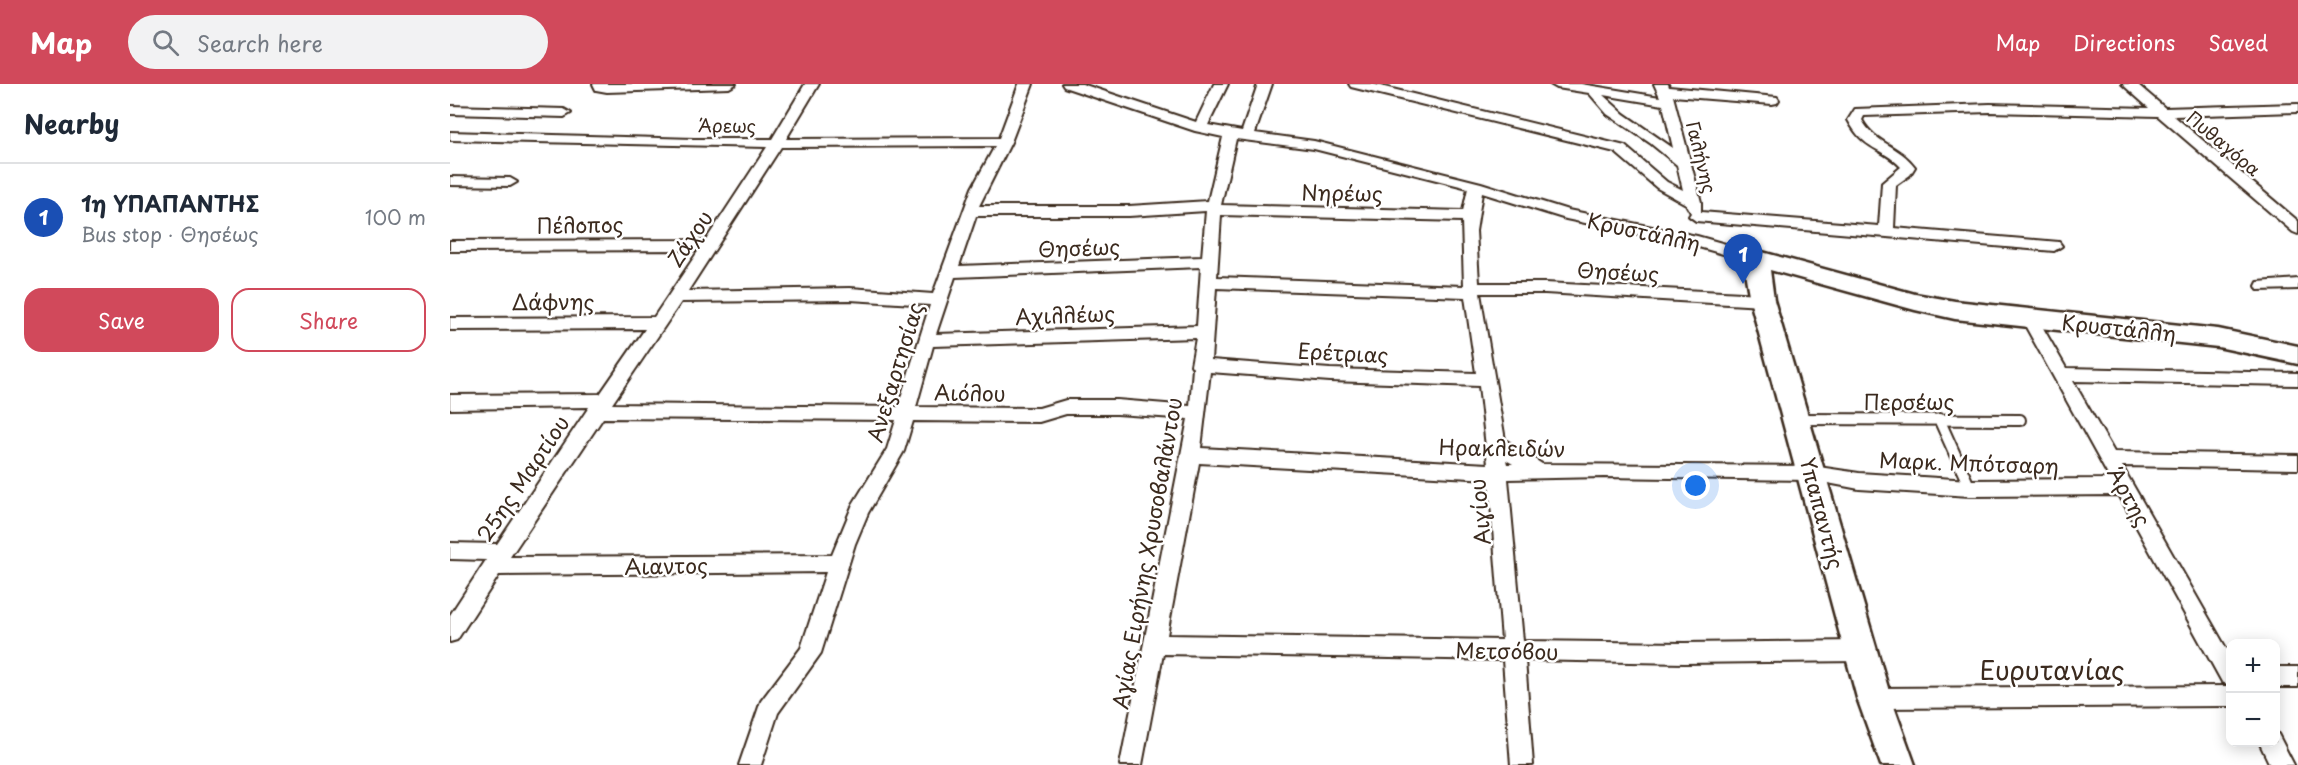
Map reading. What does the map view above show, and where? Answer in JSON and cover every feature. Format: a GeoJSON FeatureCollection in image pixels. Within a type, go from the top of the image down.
{"type":"FeatureCollection","features":[{"type":"Feature","properties":{"kind":"street"},"geometry":{"type":"LineString","coordinates":[[600,84],[601,87],[607,88],[729,84]]}},
{"type":"Feature","properties":{"kind":"street","name":"Ζάχου"},"geometry":{"type":"LineString","coordinates":[[600,406],[777,144],[812,84]]}},
{"type":"Feature","properties":{"kind":"street","name":"Ανεξαρτησίας"},"geometry":{"type":"LineString","coordinates":[[750,765],[769,708],[810,653],[839,563],[860,510],[895,451],[926,340],[970,211],[979,188],[1004,142],[1026,84]]}},
{"type":"Feature","properties":{"kind":"street"},"geometry":{"type":"LineString","coordinates":[[1200,128],[1221,84]]}},
{"type":"Feature","properties":{"kind":"street","name":"Αγίας Ειρήνης Χρυσοβαλάντου"},"geometry":{"type":"LineString","coordinates":[[1131,765],[1191,455],[1197,413],[1214,207],[1239,135],[1265,84]]}},
{"type":"Feature","properties":{"kind":"street"},"geometry":{"type":"LineString","coordinates":[[1356,84],[1620,149],[1662,185],[1695,209],[1886,233],[2054,246]]}},
{"type":"Feature","properties":{"kind":"street"},"geometry":{"type":"LineString","coordinates":[[1557,84],[1593,90],[1664,92],[1772,100]]}},
{"type":"Feature","properties":{"kind":"street","name":"Πυθαγόρα"},"geometry":{"type":"LineString","coordinates":[[2129,84],[2298,229]]}},
{"type":"Feature","properties":{"kind":"street","name":"Κρυστάλλη"},"geometry":{"type":"LineString","coordinates":[[1076,85],[1125,97],[1162,117],[1200,128],[1314,145],[1476,186],[1566,214],[1697,241],[1915,302],[1955,310],[2218,338],[2298,355]]}},
{"type":"Feature","properties":{"kind":"street"},"geometry":{"type":"LineString","coordinates":[[1593,90],[1600,102],[1616,116],[1653,138],[1684,163]]}},
{"type":"Feature","properties":{"kind":"street","name":"Γαλήνης"},"geometry":{"type":"LineString","coordinates":[[1664,92],[1695,209],[1697,241]]}},
{"type":"Feature","properties":{"kind":"street"},"geometry":{"type":"LineString","coordinates":[[1886,233],[1889,183],[1905,172],[1908,167],[1899,158],[1873,145],[1858,128],[1855,120],[1856,115],[1860,112],[1990,108],[2159,112],[2298,108]]}},
{"type":"Feature","properties":{"kind":"street"},"geometry":{"type":"LineString","coordinates":[[450,110],[564,112]]}},
{"type":"Feature","properties":{"kind":"street","name":"Άρεως"},"geometry":{"type":"LineString","coordinates":[[450,136],[777,144],[1004,142]]}},
{"type":"Feature","properties":{"kind":"street"},"geometry":{"type":"LineString","coordinates":[[450,181],[510,182]]}},
{"type":"Feature","properties":{"kind":"street","name":"Αιγίου"},"geometry":{"type":"LineString","coordinates":[[1476,186],[1469,216],[1473,290],[1484,380],[1491,403],[1522,765]]}},
{"type":"Feature","properties":{"kind":"street","name":"Νηρέως"},"geometry":{"type":"LineString","coordinates":[[970,211],[1129,211],[1214,207],[1469,216]]}},
{"type":"Feature","properties":{"kind":"street","name":"Πέλοπος"},"geometry":{"type":"LineString","coordinates":[[450,246],[710,245]]}},
{"type":"Feature","properties":{"kind":"street","name":"Υπαπαντής"},"geometry":{"type":"LineString","coordinates":[[1762,260],[1758,272],[1762,300],[1874,698],[1898,765]]}},
{"type":"Feature","properties":{"kind":"street","name":"Θησέως"},"geometry":{"type":"LineString","coordinates":[[951,272],[1209,262]]}},
{"type":"Feature","properties":{"kind":"street","name":"Θησέως"},"geometry":{"type":"LineString","coordinates":[[1209,282],[1473,290],[1545,288],[1762,300]]}},
{"type":"Feature","properties":{"kind":"street"},"geometry":{"type":"LineString","coordinates":[[2264,286],[2298,284]]}},
{"type":"Feature","properties":{"kind":"street"},"geometry":{"type":"LineString","coordinates":[[674,297],[850,294],[940,300]]}},
{"type":"Feature","properties":{"kind":"street","name":"Άρτης"},"geometry":{"type":"LineString","coordinates":[[2029,318],[2226,668]]}},
{"type":"Feature","properties":{"kind":"street","name":"Δάφνης"},"geometry":{"type":"LineString","coordinates":[[450,324],[656,323]]}},
{"type":"Feature","properties":{"kind":"street","name":"Αχιλλέως"},"geometry":{"type":"LineString","coordinates":[[926,340],[1204,332]]}},
{"type":"Feature","properties":{"kind":"street","name":"Ερέτριας"},"geometry":{"type":"LineString","coordinates":[[1200,365],[1330,375],[1484,380]]}},
{"type":"Feature","properties":{"kind":"street"},"geometry":{"type":"LineString","coordinates":[[2062,374],[2298,379]]}},
{"type":"Feature","properties":{"kind":"street","name":"Αιόλου"},"geometry":{"type":"LineString","coordinates":[[450,402],[507,400],[600,406],[1039,416],[1066,407],[1117,407],[1197,413]]}},
{"type":"Feature","properties":{"kind":"street","name":"25ης Μαρτίου"},"geometry":{"type":"LineString","coordinates":[[450,633],[600,406]]}},
{"type":"Feature","properties":{"kind":"street"},"geometry":{"type":"LineString","coordinates":[[1495,443],[1541,473]]}},
{"type":"Feature","properties":{"kind":"street","name":"Ηρακλειδών"},"geometry":{"type":"LineString","coordinates":[[1191,455],[1498,472],[1541,473],[1604,470],[1812,472]]}},
{"type":"Feature","properties":{"kind":"street"},"geometry":{"type":"LineString","coordinates":[[2110,459],[2298,462]]}},
{"type":"Feature","properties":{"kind":"street","name":"Μαρκ. Μπότσαρη"},"geometry":{"type":"LineString","coordinates":[[1812,472],[1859,481],[1970,488],[2125,487]]}},
{"type":"Feature","properties":{"kind":"street","name":"Αιαντος"},"geometry":{"type":"LineString","coordinates":[[450,551],[497,559],[839,563]]}},
{"type":"Feature","properties":{"kind":"street","name":"Μετσόβου"},"geometry":{"type":"LineString","coordinates":[[1154,644],[1684,653],[1861,651]]}},
{"type":"Feature","properties":{"kind":"street"},"geometry":{"type":"LineString","coordinates":[[2280,677],[2298,677]]}},
{"type":"Feature","properties":{"kind":"street","name":"Ευρυτανίας"},"geometry":{"type":"LineString","coordinates":[[1874,698],[2226,696]]}},
{"type":"Feature","properties":{"kind":"street"},"geometry":{"type":"LineString","coordinates":[[2273,747],[2283,765]]}},
{"type":"Feature","properties":{"kind":"lane","name":"Περσέως"},"geometry":{"type":"LineString","coordinates":[[1797,419],[2020,420]]}},
{"type":"Feature","properties":{"kind":"lane"},"geometry":{"type":"LineString","coordinates":[[1939,419],[1970,488]]}},
{"type":"Feature","properties":{"kind":"place","name":"1η ΥΠΑΠΑΝΤΗΣ"},"geometry":{"type":"Point","coordinates":[1743,284]}}]}
